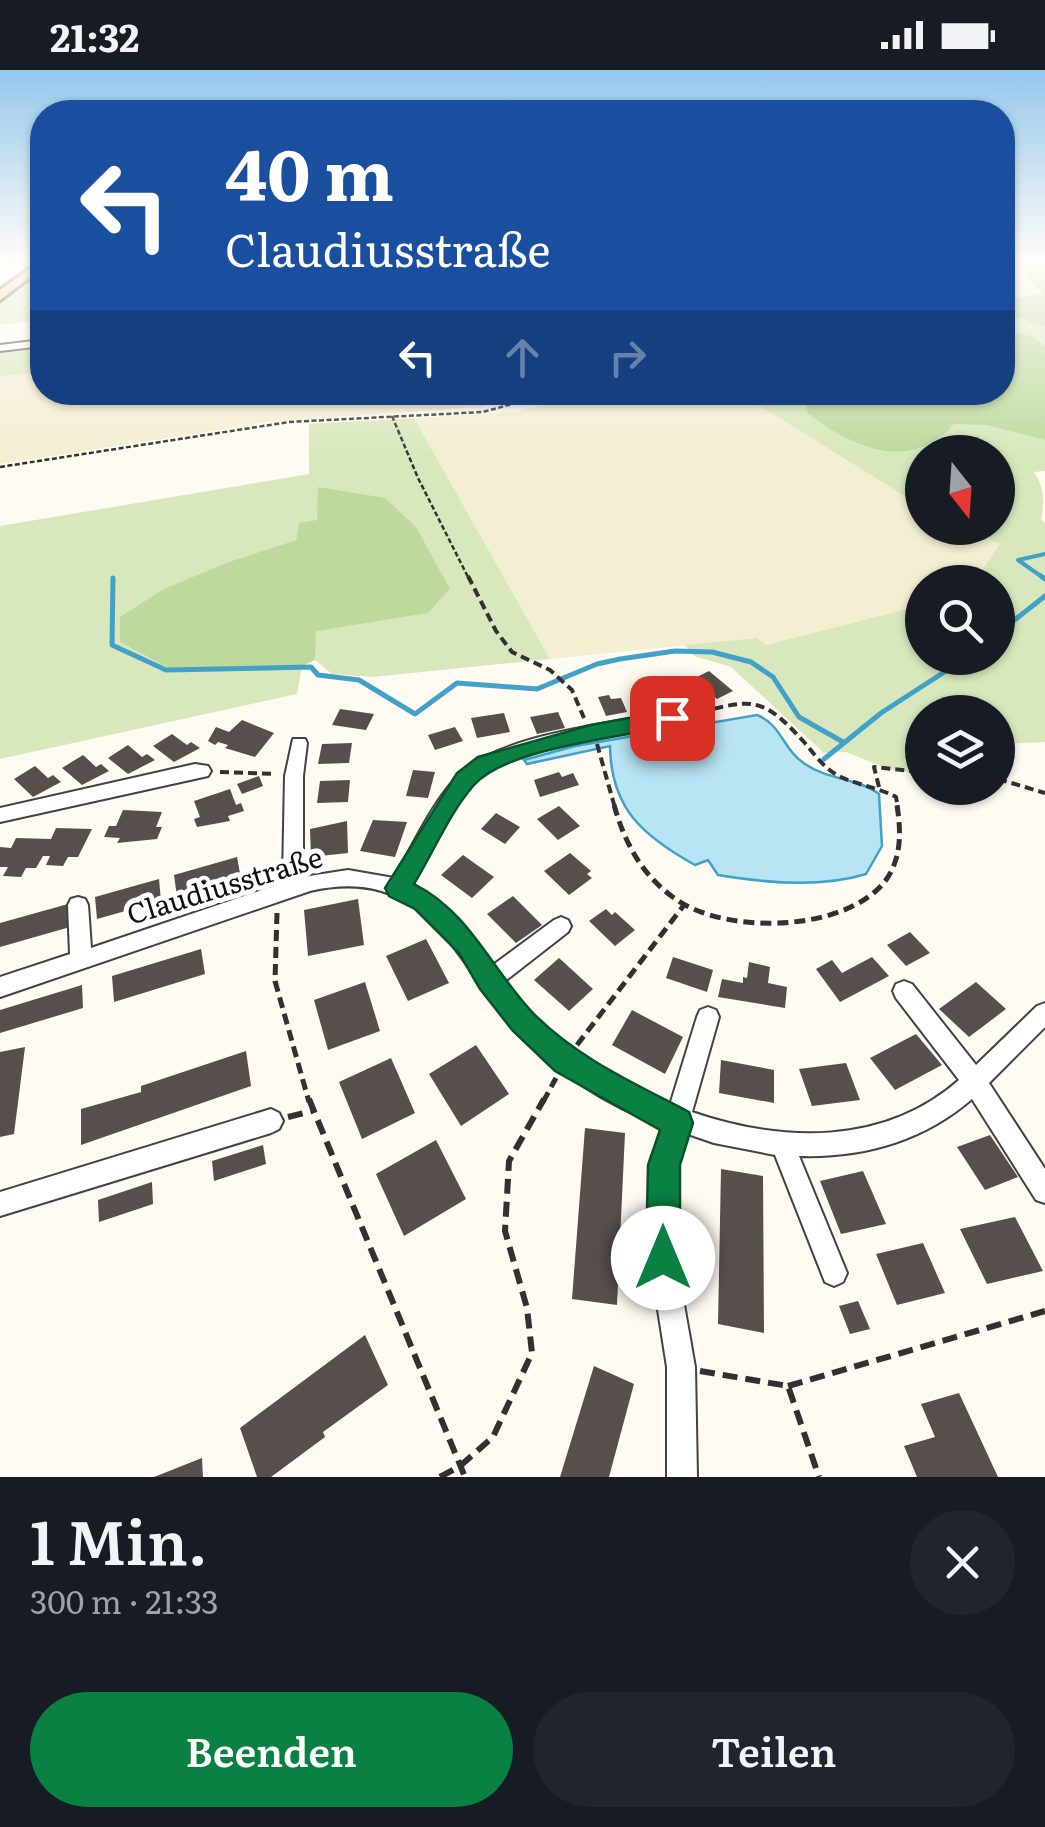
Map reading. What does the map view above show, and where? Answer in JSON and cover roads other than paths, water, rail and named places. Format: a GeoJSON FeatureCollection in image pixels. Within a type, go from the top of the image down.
{"type":"FeatureCollection","features":[{"type":"Feature","properties":{"kind":"street"},"geometry":{"type":"LineString","coordinates":[[0,348],[30,344]]}},
{"type":"Feature","properties":{"kind":"street"},"geometry":{"type":"LineString","coordinates":[[398,888],[465,780],[486,762],[672,718]]}},
{"type":"Feature","properties":{"kind":"street"},"geometry":{"type":"LineString","coordinates":[[283,892],[293,878],[295,774],[300,743]]}},
{"type":"Feature","properties":{"kind":"street"},"geometry":{"type":"LineString","coordinates":[[0,815],[195,770],[202,772]]}},
{"type":"Feature","properties":{"kind":"street","name":"Claudiusstraße"},"geometry":{"type":"LineString","coordinates":[[0,987],[283,892],[326,879],[354,879],[398,888],[424,902],[468,945],[523,1022],[565,1061],[678,1123],[783,1146],[824,1148],[866,1141],[932,1115],[1045,1013]]}},
{"type":"Feature","properties":{"kind":"street"},"geometry":{"type":"LineString","coordinates":[[78,905],[80,960]]}},
{"type":"Feature","properties":{"kind":"street"},"geometry":{"type":"LineString","coordinates":[[490,980],[561,926]]}},
{"type":"Feature","properties":{"kind":"street"},"geometry":{"type":"LineString","coordinates":[[904,991],[973,1079],[1045,1191]]}},
{"type":"Feature","properties":{"kind":"street"},"geometry":{"type":"LineString","coordinates":[[682,1477],[681,1367],[663,1258],[664,1165],[708,1017]]}},
{"type":"Feature","properties":{"kind":"street"},"geometry":{"type":"LineString","coordinates":[[0,1204],[271,1121]]}},
{"type":"Feature","properties":{"kind":"street"},"geometry":{"type":"LineString","coordinates":[[783,1146],[834,1272]]}},
{"type":"Feature","properties":{"kind":"water"},"geometry":{"type":"Polygon","coordinates":[[[757,715],[772,725],[805,764],[879,794],[882,846],[866,874],[793,883],[718,875],[708,860],[695,865],[660,843],[633,818],[616,787],[610,746],[527,764],[524,760],[575,746],[757,715]]]}},
{"type":"Feature","properties":{"kind":"waterway"},"geometry":{"type":"LineString","coordinates":[[1041,576],[1045,579],[1018,560],[1045,554]]}},
{"type":"Feature","properties":{"kind":"waterway"},"geometry":{"type":"LineString","coordinates":[[113,578],[112,645],[166,670],[311,667],[318,675],[359,680],[415,714],[457,683],[537,689],[597,664],[620,659],[675,651],[712,652],[751,662],[773,677],[799,717],[843,742]]}},
{"type":"Feature","properties":{"kind":"waterway"},"geometry":{"type":"LineString","coordinates":[[1015,620],[1045,596]]}},
{"type":"Feature","properties":{"kind":"waterway"},"geometry":{"type":"LineString","coordinates":[[824,759],[881,713],[940,675]]}}]}
